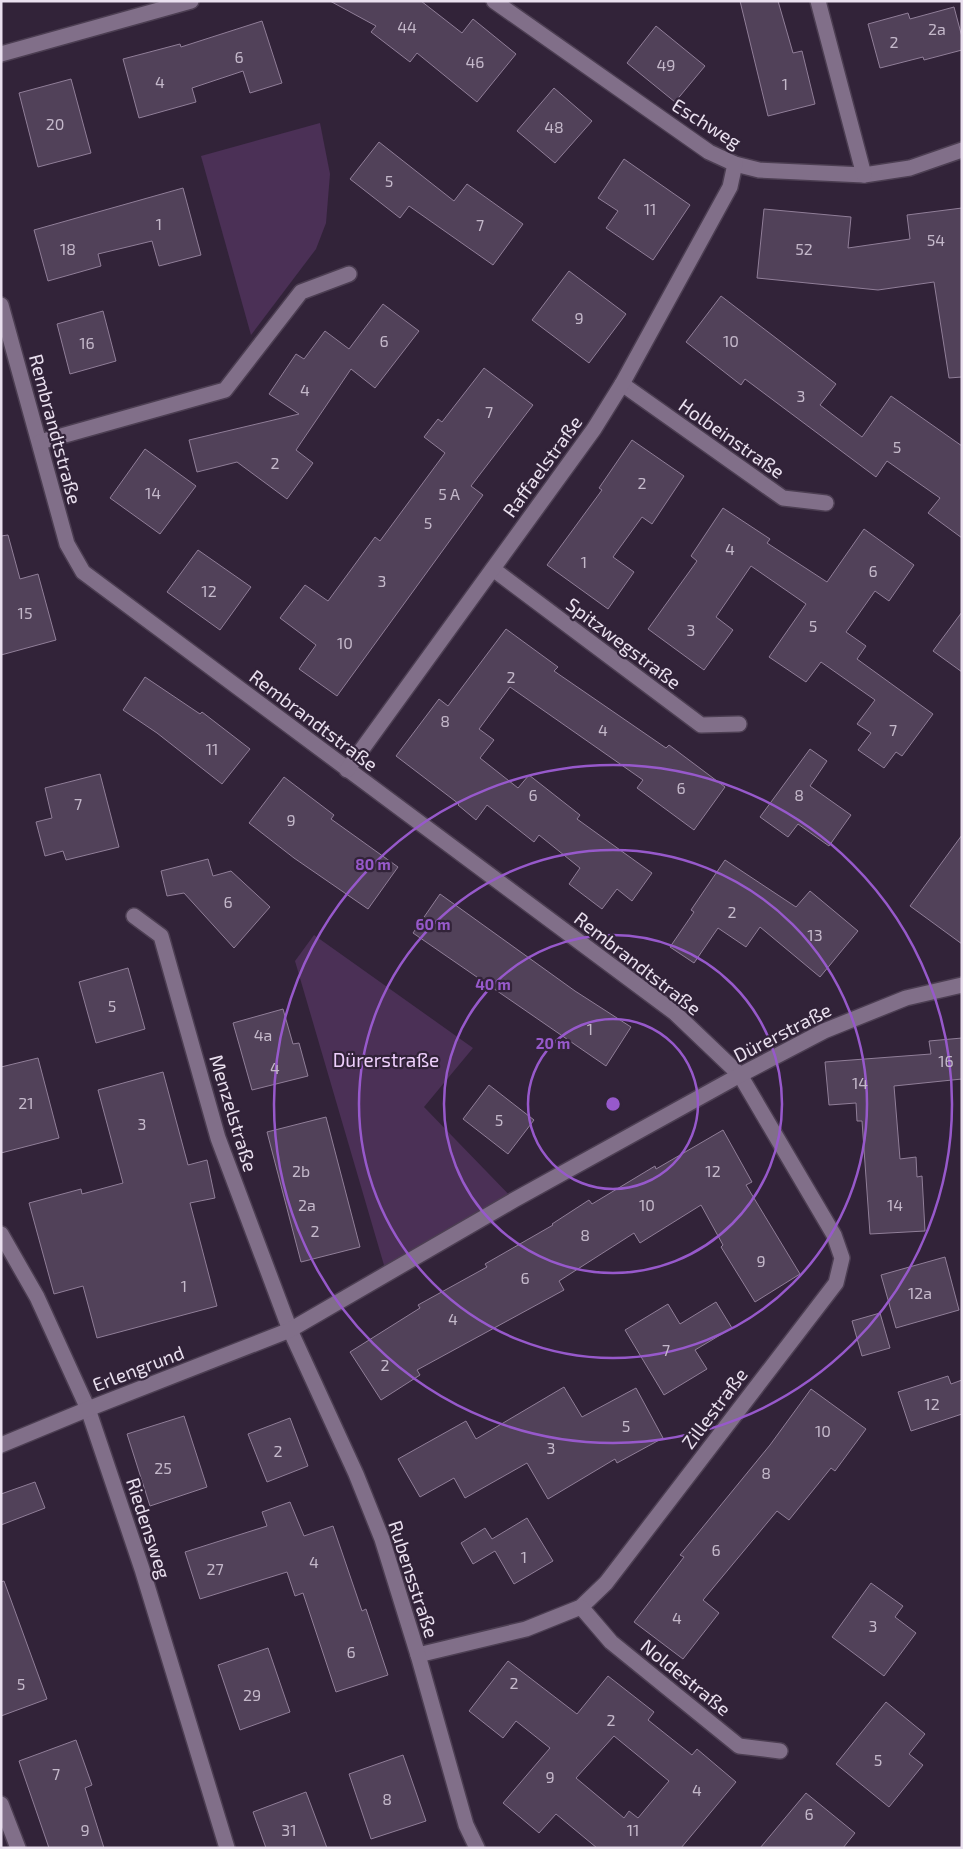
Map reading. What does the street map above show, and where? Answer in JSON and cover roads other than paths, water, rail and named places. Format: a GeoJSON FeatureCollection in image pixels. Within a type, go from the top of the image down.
{"type":"FeatureCollection","features":[{"type":"Feature","properties":{"kind":"street"},"geometry":{"type":"LineString","coordinates":[[1,54],[191,1]]}},
{"type":"Feature","properties":{"kind":"street","name":"Eschweg"},"geometry":{"type":"LineString","coordinates":[[494,1],[709,152],[735,164],[759,170],[864,175],[910,168],[962,150]]}},
{"type":"Feature","properties":{"kind":"street"},"geometry":{"type":"LineString","coordinates":[[818,1],[864,175]]}},
{"type":"Feature","properties":{"kind":"street","name":"Raffaelstraße"},"geometry":{"type":"LineString","coordinates":[[347,770],[594,428],[622,384],[730,187],[735,164]]}},
{"type":"Feature","properties":{"kind":"street"},"geometry":{"type":"LineString","coordinates":[[40,442],[225,390],[302,292],[348,274]]}},
{"type":"Feature","properties":{"kind":"street","name":"Rembrandtstraße"},"geometry":{"type":"LineString","coordinates":[[1,305],[67,544],[83,572],[675,1013],[740,1075]]}},
{"type":"Feature","properties":{"kind":"street","name":"Holbeinstraße"},"geometry":{"type":"LineString","coordinates":[[622,384],[783,498],[826,503]]}},
{"type":"Feature","properties":{"kind":"street","name":"Spitzwegstraße"},"geometry":{"type":"LineString","coordinates":[[493,569],[701,725],[739,724]]}},
{"type":"Feature","properties":{"kind":"street","name":"Menzelstraße"},"geometry":{"type":"LineString","coordinates":[[134,916],[161,936],[218,1138],[290,1330]]}},
{"type":"Feature","properties":{"kind":"street","name":"Dürerstraße"},"geometry":{"type":"LineString","coordinates":[[290,1330],[514,1200],[740,1075],[824,1031],[906,998],[962,985]]}},
{"type":"Feature","properties":{"kind":"street","name":"Zillestraße"},"geometry":{"type":"LineString","coordinates":[[418,1655],[526,1629],[581,1607],[606,1582],[836,1283],[842,1258],[834,1235],[740,1075]]}},
{"type":"Feature","properties":{"kind":"street","name":"Riedensweg"},"geometry":{"type":"LineString","coordinates":[[1,1234],[37,1297],[88,1409],[142,1569],[227,1848]]}},
{"type":"Feature","properties":{"kind":"street","name":"Erlengrund"},"geometry":{"type":"LineString","coordinates":[[1,1445],[290,1330]]}},
{"type":"Feature","properties":{"kind":"street","name":"Rubensstraße"},"geometry":{"type":"LineString","coordinates":[[290,1330],[356,1474],[382,1539],[418,1655],[466,1825],[477,1848]]}},
{"type":"Feature","properties":{"kind":"street","name":"Noldestraße"},"geometry":{"type":"LineString","coordinates":[[581,1607],[611,1642],[739,1746],[780,1751]]}},
{"type":"Feature","properties":{"kind":"street"},"geometry":{"type":"LineString","coordinates":[[1,1804],[18,1848]]}}]}
